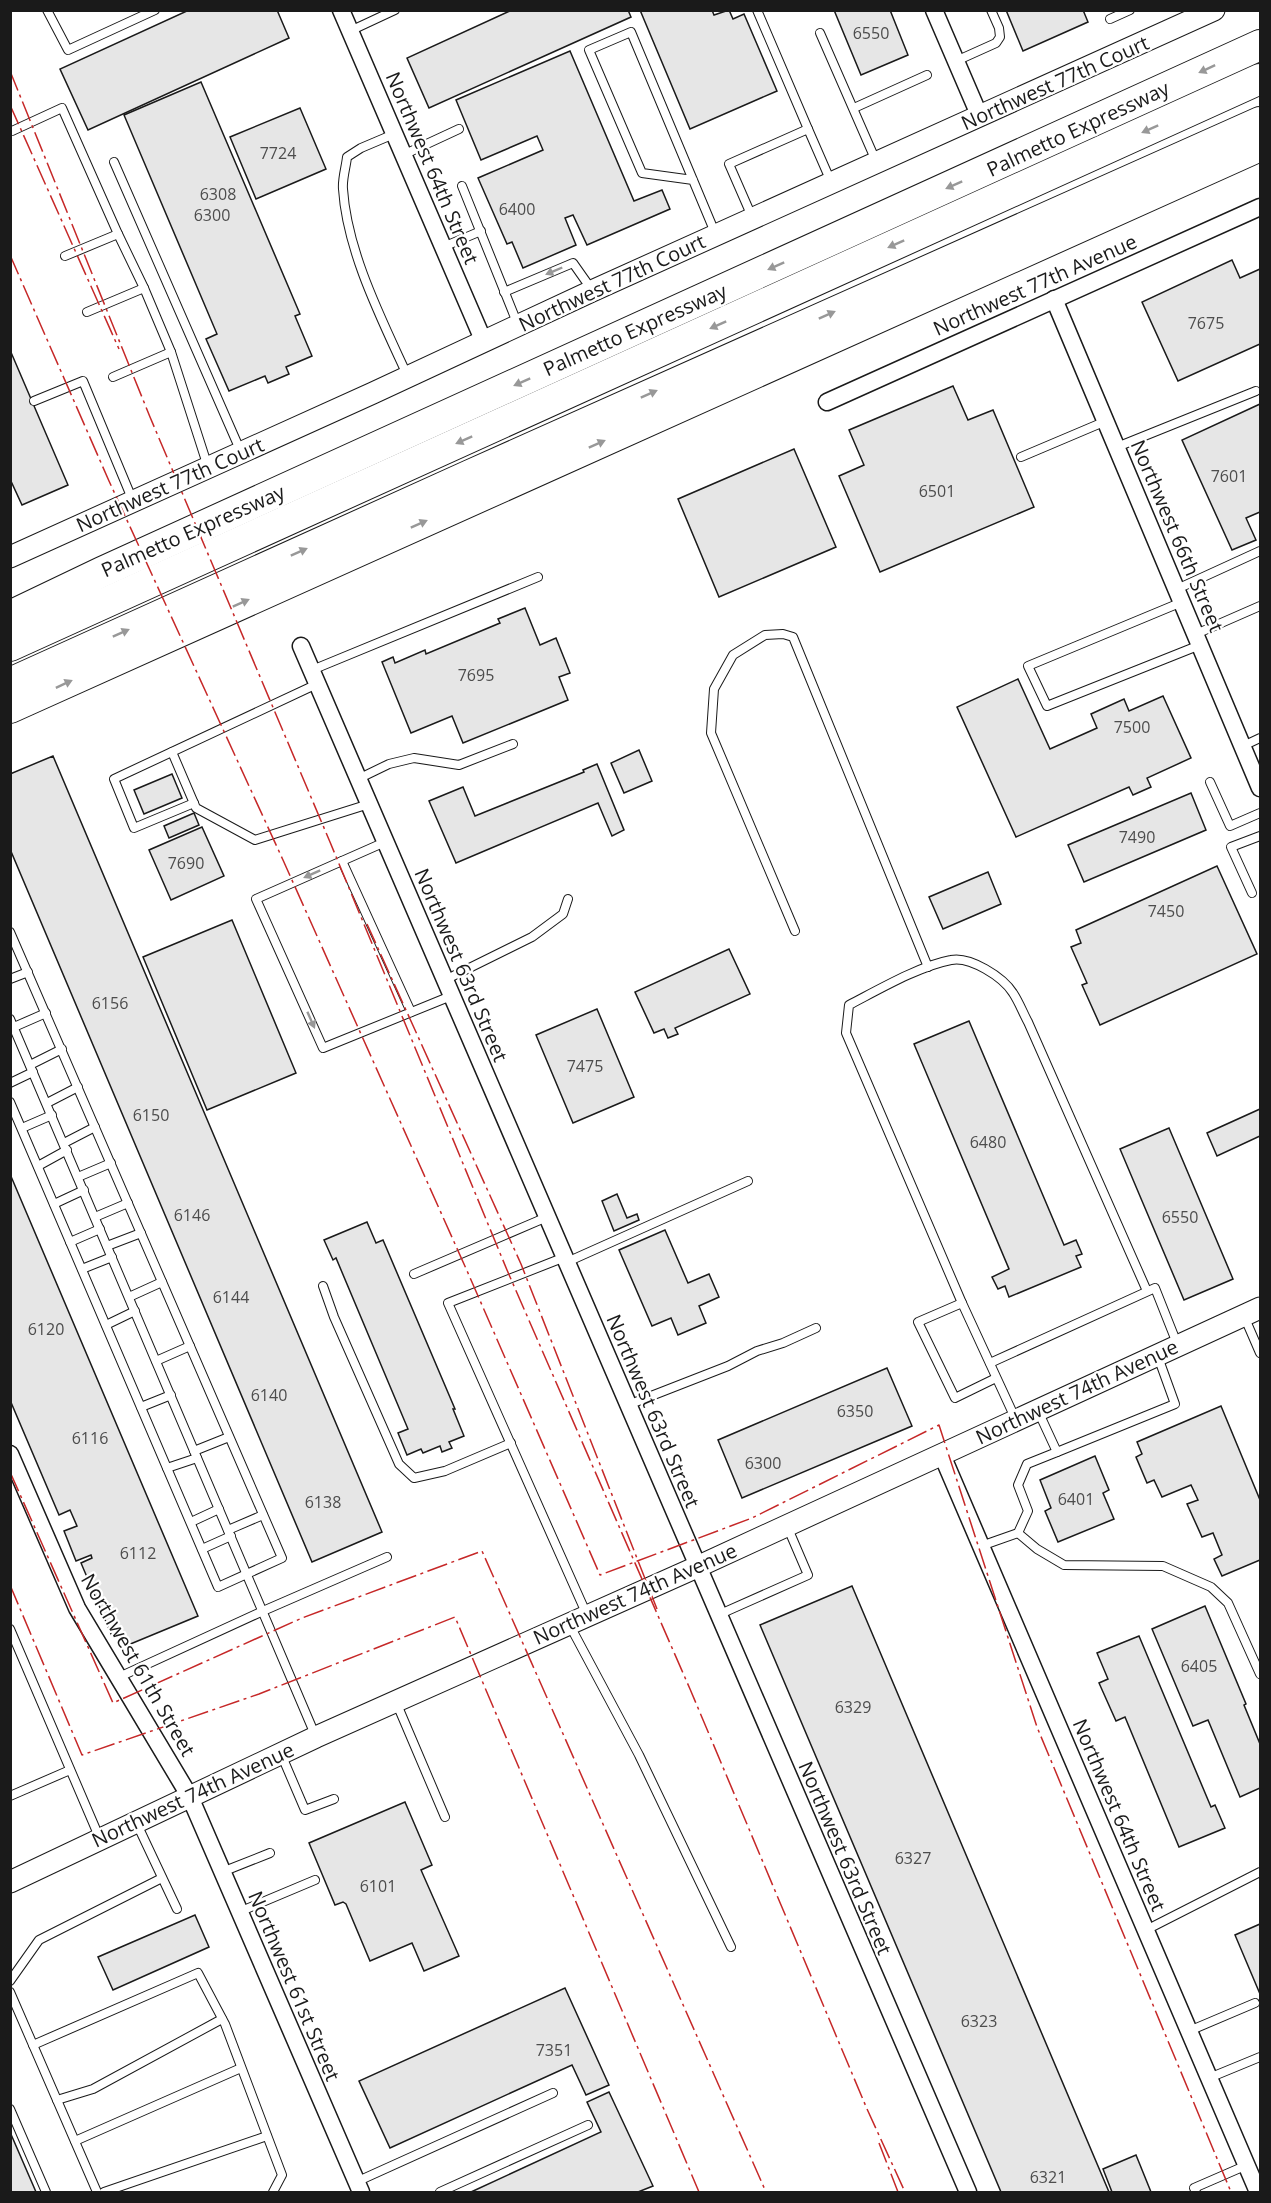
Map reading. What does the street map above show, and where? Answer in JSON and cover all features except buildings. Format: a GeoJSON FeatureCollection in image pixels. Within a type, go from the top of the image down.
{"type":"FeatureCollection","features":[{"type":"Feature","properties":{"kind":"highway","name":"Palmetto Expressway"},"geometry":{"type":"LineString","coordinates":[[10,616],[1260,45]]}},
{"type":"Feature","properties":{"kind":"highway"},"geometry":{"type":"LineString","coordinates":[[10,646],[1260,79]]}},
{"type":"Feature","properties":{"kind":"highway"},"geometry":{"type":"LineString","coordinates":[[10,683],[470,474],[1260,122]]}},
{"type":"Feature","properties":{"kind":"highway"},"geometry":{"type":"LineString","coordinates":[[10,708],[1260,146]]}},
{"type":"Feature","properties":{"kind":"street","name":"Northwest 64th Street"},"geometry":{"type":"LineString","coordinates":[[341,10],[484,342]]}},
{"type":"Feature","properties":{"kind":"street"},"geometry":{"type":"LineString","coordinates":[[934,10],[980,117]]}},
{"type":"Feature","properties":{"kind":"street","name":"Northwest 77th Court"},"geometry":{"type":"LineString","coordinates":[[10,557],[1214,10]]}},
{"type":"Feature","properties":{"kind":"street","name":"Northwest 77th Avenue"},"geometry":{"type":"LineString","coordinates":[[827,402],[1260,207]]}},
{"type":"Feature","properties":{"kind":"street","name":"Northwest 66th Street"},"geometry":{"type":"LineString","coordinates":[[1054,299],[1260,788]]}},
{"type":"Feature","properties":{"kind":"street","name":"Northwest 63rd Street"},"geometry":{"type":"LineString","coordinates":[[301,646],[968,2193]]}},
{"type":"Feature","properties":{"kind":"street","name":"Northwest 74th Avenue"},"geometry":{"type":"LineString","coordinates":[[10,1881],[316,1737],[697,1567],[1252,1312]]}},
{"type":"Feature","properties":{"kind":"street","name":"Northwest 61th Street"},"geometry":{"type":"LineString","coordinates":[[10,1454],[76,1608],[190,1797]]}},
{"type":"Feature","properties":{"kind":"street","name":"Northwest 64th Street"},"geometry":{"type":"LineString","coordinates":[[942,1455],[1209,2078],[1253,2170],[1258,2193]]}},
{"type":"Feature","properties":{"kind":"street","name":"Northwest 61st Street"},"geometry":{"type":"LineString","coordinates":[[190,1797],[358,2187]]}},
{"type":"Feature","properties":{"kind":"lane"},"geometry":{"type":"LineString","coordinates":[[47,10],[68,50],[155,10]]}},
{"type":"Feature","properties":{"kind":"lane"},"geometry":{"type":"LineString","coordinates":[[350,31],[395,10]]}},
{"type":"Feature","properties":{"kind":"lane"},"geometry":{"type":"LineString","coordinates":[[757,10],[832,184]]}},
{"type":"Feature","properties":{"kind":"lane"},"geometry":{"type":"LineString","coordinates":[[956,61],[996,43],[1000,37],[999,28],[991,10]]}},
{"type":"Feature","properties":{"kind":"lane"},"geometry":{"type":"LineString","coordinates":[[1110,19],[1130,10]]}},
{"type":"Feature","properties":{"kind":"lane"},"geometry":{"type":"LineString","coordinates":[[693,180],[642,173],[589,50],[631,32],[693,180],[716,235]]}},
{"type":"Feature","properties":{"kind":"lane"},"geometry":{"type":"LineString","coordinates":[[820,33],[878,164]]}},
{"type":"Feature","properties":{"kind":"lane"},"geometry":{"type":"LineString","coordinates":[[854,108],[927,75]]}},
{"type":"Feature","properties":{"kind":"lane"},"geometry":{"type":"LineString","coordinates":[[12,131],[62,108],[171,352],[208,467]]}},
{"type":"Feature","properties":{"kind":"lane"},"geometry":{"type":"LineString","coordinates":[[403,155],[459,129]]}},
{"type":"Feature","properties":{"kind":"lane"},"geometry":{"type":"LineString","coordinates":[[753,219],[729,164],[808,129]]}},
{"type":"Feature","properties":{"kind":"lane"},"geometry":{"type":"LineString","coordinates":[[394,134],[361,148],[347,157],[342,187],[350,237],[408,377]]}},
{"type":"Feature","properties":{"kind":"lane"},"geometry":{"type":"LineString","coordinates":[[114,162],[241,453]]}},
{"type":"Feature","properties":{"kind":"lane"},"geometry":{"type":"LineString","coordinates":[[462,186],[519,326]]}},
{"type":"Feature","properties":{"kind":"lane"},"geometry":{"type":"LineString","coordinates":[[443,248],[481,231]]}},
{"type":"Feature","properties":{"kind":"lane"},"geometry":{"type":"LineString","coordinates":[[65,256],[118,234]]}},
{"type":"Feature","properties":{"kind":"lane"},"geometry":{"type":"LineString","coordinates":[[504,292],[573,262],[592,291]]}},
{"type":"Feature","properties":{"kind":"lane"},"geometry":{"type":"LineString","coordinates":[[87,312],[144,288]]}},
{"type":"Feature","properties":{"kind":"lane"},"geometry":{"type":"LineString","coordinates":[[114,377],[171,352]]}},
{"type":"Feature","properties":{"kind":"lane"},"geometry":{"type":"LineString","coordinates":[[34,401],[82,381],[133,502]]}},
{"type":"Feature","properties":{"kind":"lane"},"geometry":{"type":"LineString","coordinates":[[1117,447],[1256,391]]}},
{"type":"Feature","properties":{"kind":"lane"},"geometry":{"type":"LineString","coordinates":[[1021,457],[1106,421]]}},
{"type":"Feature","properties":{"kind":"lane"},"geometry":{"type":"LineString","coordinates":[[1260,551],[1179,596],[1028,666],[1047,706],[1198,640],[1260,606]]}},
{"type":"Feature","properties":{"kind":"lane"},"geometry":{"type":"LineString","coordinates":[[194,803],[134,828],[114,779],[172,752],[314,677],[538,577]]}},
{"type":"Feature","properties":{"kind":"lane"},"geometry":{"type":"LineString","coordinates":[[795,931],[711,733],[714,689],[733,655],[765,635],[783,634],[793,637],[928,967]]}},
{"type":"Feature","properties":{"kind":"lane"},"geometry":{"type":"LineString","coordinates":[[1243,746],[1260,738]]}},
{"type":"Feature","properties":{"kind":"lane"},"geometry":{"type":"LineString","coordinates":[[358,779],[389,764],[414,758],[459,765],[513,744]]}},
{"type":"Feature","properties":{"kind":"lane"},"geometry":{"type":"LineString","coordinates":[[172,752],[196,808],[255,840],[369,804]]}},
{"type":"Feature","properties":{"kind":"lane"},"geometry":{"type":"LineString","coordinates":[[1210,782],[1230,826],[1260,813]]}},
{"type":"Feature","properties":{"kind":"lane"},"geometry":{"type":"LineString","coordinates":[[1252,893],[1231,847],[1260,836]]}},
{"type":"Feature","properties":{"kind":"lane"},"geometry":{"type":"LineString","coordinates":[[385,842],[256,899],[323,1048],[411,1012],[532,937],[563,914],[568,899]]}},
{"type":"Feature","properties":{"kind":"lane"},"geometry":{"type":"LineString","coordinates":[[342,861],[411,1012]]}},
{"type":"Feature","properties":{"kind":"lane"},"geometry":{"type":"LineString","coordinates":[[10,1102],[218,1587],[282,1558],[11,933]]}},
{"type":"Feature","properties":{"kind":"lane"},"geometry":{"type":"LineString","coordinates":[[1016,1421],[962,1303],[846,1033],[849,1005],[928,967],[953,959],[976,963],[996,976],[1012,992],[1028,1022],[1147,1291]]}},
{"type":"Feature","properties":{"kind":"lane"},"geometry":{"type":"LineString","coordinates":[[10,980],[28,972]]}},
{"type":"Feature","properties":{"kind":"lane"},"geometry":{"type":"LineString","coordinates":[[46,1012],[12,1023],[316,1737]]}},
{"type":"Feature","properties":{"kind":"lane"},"geometry":{"type":"LineString","coordinates":[[10,1083],[62,1049]]}},
{"type":"Feature","properties":{"kind":"lane"},"geometry":{"type":"LineString","coordinates":[[47,1103],[78,1087]]}},
{"type":"Feature","properties":{"kind":"lane"},"geometry":{"type":"LineString","coordinates":[[22,1128],[52,1114]]}},
{"type":"Feature","properties":{"kind":"lane"},"geometry":{"type":"LineString","coordinates":[[38,1166],[95,1127]]}},
{"type":"Feature","properties":{"kind":"lane"},"geometry":{"type":"LineString","coordinates":[[78,1177],[111,1163]]}},
{"type":"Feature","properties":{"kind":"lane"},"geometry":{"type":"LineString","coordinates":[[731,1947],[639,1755],[578,1619],[511,1443],[448,1303],[566,1260],[748,1181]]}},
{"type":"Feature","properties":{"kind":"lane"},"geometry":{"type":"LineString","coordinates":[[54,1204],[84,1190]]}},
{"type":"Feature","properties":{"kind":"lane"},"geometry":{"type":"LineString","coordinates":[[95,1217],[128,1203]]}},
{"type":"Feature","properties":{"kind":"lane"},"geometry":{"type":"LineString","coordinates":[[414,1274],[547,1217]]}},
{"type":"Feature","properties":{"kind":"lane"},"geometry":{"type":"LineString","coordinates":[[70,1242],[100,1229]]}},
{"type":"Feature","properties":{"kind":"lane"},"geometry":{"type":"LineString","coordinates":[[107,1246],[141,1233]]}},
{"type":"Feature","properties":{"kind":"lane"},"geometry":{"type":"LineString","coordinates":[[82,1269],[112,1257]]}},
{"type":"Feature","properties":{"kind":"lane"},"geometry":{"type":"LineString","coordinates":[[129,1297],[162,1282]]}},
{"type":"Feature","properties":{"kind":"lane"},"geometry":{"type":"LineString","coordinates":[[323,1286],[334,1317],[399,1464],[407,1473],[414,1478],[445,1471],[511,1443]]}},
{"type":"Feature","properties":{"kind":"lane"},"geometry":{"type":"LineString","coordinates":[[990,1363],[1155,1287],[1178,1346]]}},
{"type":"Feature","properties":{"kind":"lane"},"geometry":{"type":"LineString","coordinates":[[962,1303],[918,1322],[956,1398],[996,1378]]}},
{"type":"Feature","properties":{"kind":"lane"},"geometry":{"type":"LineString","coordinates":[[106,1325],[135,1311]]}},
{"type":"Feature","properties":{"kind":"lane"},"geometry":{"type":"LineString","coordinates":[[1252,1312],[1260,1353]]}},
{"type":"Feature","properties":{"kind":"lane"},"geometry":{"type":"LineString","coordinates":[[627,1405],[728,1366],[757,1351],[783,1343],[816,1328]]}},
{"type":"Feature","properties":{"kind":"lane"},"geometry":{"type":"LineString","coordinates":[[156,1361],[190,1346]]}},
{"type":"Feature","properties":{"kind":"lane"},"geometry":{"type":"LineString","coordinates":[[981,1546],[1018,1533],[1028,1511],[1018,1485],[1027,1464],[1175,1404],[1158,1355]]}},
{"type":"Feature","properties":{"kind":"lane"},"geometry":{"type":"LineString","coordinates":[[141,1407],[171,1395]]}},
{"type":"Feature","properties":{"kind":"lane"},"geometry":{"type":"LineString","coordinates":[[1038,1411],[1057,1452]]}},
{"type":"Feature","properties":{"kind":"lane"},"geometry":{"type":"LineString","coordinates":[[167,1468],[229,1437]]}},
{"type":"Feature","properties":{"kind":"lane"},"geometry":{"type":"LineString","coordinates":[[190,1522],[219,1509]]}},
{"type":"Feature","properties":{"kind":"lane"},"geometry":{"type":"LineString","coordinates":[[202,1549],[263,1515]]}},
{"type":"Feature","properties":{"kind":"lane"},"geometry":{"type":"LineString","coordinates":[[717,1615],[808,1575],[787,1526]]}},
{"type":"Feature","properties":{"kind":"lane"},"geometry":{"type":"LineString","coordinates":[[1018,1533],[1037,1549],[1064,1565],[1163,1566],[1211,1587],[1228,1603],[1260,1674]]}},
{"type":"Feature","properties":{"kind":"lane"},"geometry":{"type":"LineString","coordinates":[[117,1678],[387,1557]]}},
{"type":"Feature","properties":{"kind":"lane"},"geometry":{"type":"LineString","coordinates":[[10,1629],[100,1839]]}},
{"type":"Feature","properties":{"kind":"lane"},"geometry":{"type":"LineString","coordinates":[[396,1702],[445,1817]]}},
{"type":"Feature","properties":{"kind":"lane"},"geometry":{"type":"LineString","coordinates":[[281,1754],[305,1810],[334,1798]]}},
{"type":"Feature","properties":{"kind":"lane"},"geometry":{"type":"LineString","coordinates":[[10,1796],[70,1770]]}},
{"type":"Feature","properties":{"kind":"lane"},"geometry":{"type":"LineString","coordinates":[[136,1822],[177,1909]]}},
{"type":"Feature","properties":{"kind":"lane"},"geometry":{"type":"LineString","coordinates":[[222,1872],[270,1853]]}},
{"type":"Feature","properties":{"kind":"lane"},"geometry":{"type":"LineString","coordinates":[[1146,1930],[1260,1872]]}},
{"type":"Feature","properties":{"kind":"lane"},"geometry":{"type":"LineString","coordinates":[[10,1981],[39,1940],[162,1878]]}},
{"type":"Feature","properties":{"kind":"lane"},"geometry":{"type":"LineString","coordinates":[[239,1912],[315,1880]]}},
{"type":"Feature","properties":{"kind":"lane"},"geometry":{"type":"LineString","coordinates":[[33,2045],[198,1973],[222,2019],[282,2175],[273,2193]]}},
{"type":"Feature","properties":{"kind":"lane"},"geometry":{"type":"LineString","coordinates":[[10,1992],[97,2193]]}},
{"type":"Feature","properties":{"kind":"lane"},"geometry":{"type":"LineString","coordinates":[[1189,2031],[1255,2003]]}},
{"type":"Feature","properties":{"kind":"lane"},"geometry":{"type":"LineString","coordinates":[[57,2100],[93,2089],[222,2019]]}},
{"type":"Feature","properties":{"kind":"lane"},"geometry":{"type":"LineString","coordinates":[[1209,2078],[1260,2057]]}},
{"type":"Feature","properties":{"kind":"lane"},"geometry":{"type":"LineString","coordinates":[[75,2141],[241,2068]]}},
{"type":"Feature","properties":{"kind":"lane"},"geometry":{"type":"LineString","coordinates":[[358,2187],[552,2093]]}},
{"type":"Feature","properties":{"kind":"lane"},"geometry":{"type":"LineString","coordinates":[[10,2109],[46,2193]]}},
{"type":"Feature","properties":{"kind":"lane"},"geometry":{"type":"LineString","coordinates":[[440,2193],[588,2125]]}},
{"type":"Feature","properties":{"kind":"lane"},"geometry":{"type":"LineString","coordinates":[[104,2193],[267,2136]]}},
{"type":"Feature","properties":{"kind":"lane"},"geometry":{"type":"LineString","coordinates":[[1196,2193],[1194,2188],[1253,2170]]}},
{"type":"Feature","properties":{"kind":"power"},"geometry":{"type":"LineString","coordinates":[[10,71],[150,417],[330,842],[507,1270],[690,1689],[867,2109],[905,2192]]}},
{"type":"Feature","properties":{"kind":"power"},"geometry":{"type":"LineString","coordinates":[[10,105],[119,349]]}},
{"type":"Feature","properties":{"kind":"power"},"geometry":{"type":"LineString","coordinates":[[10,255],[109,481],[283,860],[468,1273],[600,1575],[752,1518],[939,1425],[1037,1727],[1231,2192]]}},
{"type":"Feature","properties":{"kind":"power"},"geometry":{"type":"LineString","coordinates":[[367,924],[521,1264],[657,1609]]}},
{"type":"Feature","properties":{"kind":"power"},"geometry":{"type":"LineString","coordinates":[[10,1472],[113,1703],[302,1618],[482,1551],[766,2192]]}},
{"type":"Feature","properties":{"kind":"power"},"geometry":{"type":"LineString","coordinates":[[10,1585],[82,1755],[259,1694],[455,1617],[699,2192]]}},
{"type":"Feature","properties":{"kind":"power"},"geometry":{"type":"LineString","coordinates":[[879,2143],[898,2192]]}}]}
